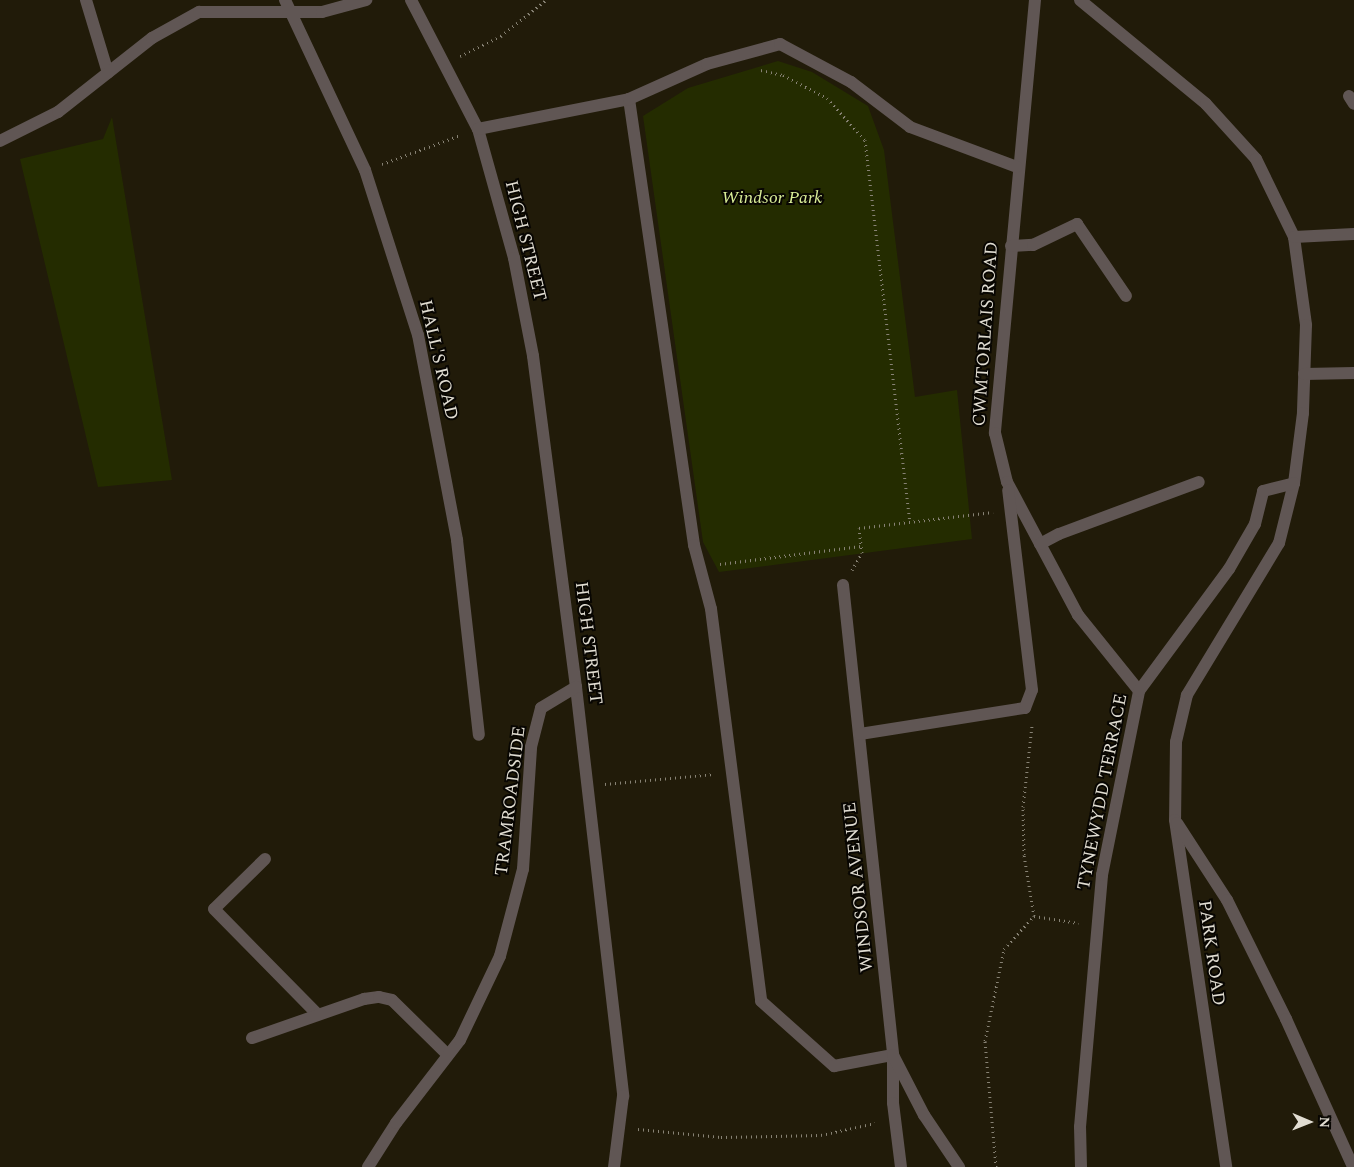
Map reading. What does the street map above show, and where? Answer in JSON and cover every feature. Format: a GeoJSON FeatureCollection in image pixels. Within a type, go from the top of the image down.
{"type":"FeatureCollection","features":[{"type":"Feature","properties":{"kind":"street"},"geometry":{"type":"LineString","coordinates":[[86,0],[108,73]]}},
{"type":"Feature","properties":{"kind":"street","name":"HALL'S ROAD"},"geometry":{"type":"LineString","coordinates":[[285,0],[365,170],[418,335],[457,540],[479,735]]}},
{"type":"Feature","properties":{"kind":"street"},"geometry":{"type":"LineString","coordinates":[[0,141],[58,112],[152,38],[199,12],[322,12],[366,0]]}},
{"type":"Feature","properties":{"kind":"street","name":"HIGH STREET"},"geometry":{"type":"LineString","coordinates":[[411,0],[446,62],[478,129],[514,258],[533,356],[576,687],[623,1096],[614,1167]]}},
{"type":"Feature","properties":{"kind":"street","name":"CWMTORLAIS ROAD"},"geometry":{"type":"LineString","coordinates":[[1034,0],[1017,167],[995,433],[1007,482],[1078,615],[1139,692]]}},
{"type":"Feature","properties":{"kind":"street","name":"PARK ROAD"},"geometry":{"type":"LineString","coordinates":[[1080,0],[1206,104],[1256,159],[1294,237],[1306,325],[1304,374],[1294,483],[1279,543],[1187,695],[1176,742],[1175,820],[1226,1167]]}},
{"type":"Feature","properties":{"kind":"street"},"geometry":{"type":"LineString","coordinates":[[478,129],[629,99],[707,64],[780,44],[851,82],[910,127],[1017,167]]}},
{"type":"Feature","properties":{"kind":"street"},"geometry":{"type":"LineString","coordinates":[[629,99],[700,567],[711,609],[761,1001],[834,1066],[893,1055],[895,1119],[901,1167]]}},
{"type":"Feature","properties":{"kind":"street"},"geometry":{"type":"LineString","coordinates":[[1011,246],[1033,245],[1077,224],[1126,296]]}},
{"type":"Feature","properties":{"kind":"street"},"geometry":{"type":"LineString","coordinates":[[1294,237],[1354,234]]}},
{"type":"Feature","properties":{"kind":"street"},"geometry":{"type":"LineString","coordinates":[[1304,374],[1354,373]]}},
{"type":"Feature","properties":{"kind":"street"},"geometry":{"type":"LineString","coordinates":[[860,734],[1025,708],[1032,690],[1007,482]]}},
{"type":"Feature","properties":{"kind":"street"},"geometry":{"type":"LineString","coordinates":[[1040,544],[1059,534],[1199,482]]}},
{"type":"Feature","properties":{"kind":"street","name":"TYNEWYDD TERRACE"},"geometry":{"type":"LineString","coordinates":[[1081,1167],[1080,1127],[1102,875],[1139,692],[1229,569],[1255,524],[1263,491],[1294,483]]}},
{"type":"Feature","properties":{"kind":"street","name":"WINDSOR AVENUE"},"geometry":{"type":"LineString","coordinates":[[843,585],[893,1055],[924,1115],[959,1167]]}},
{"type":"Feature","properties":{"kind":"street","name":"TRAMROADSIDE"},"geometry":{"type":"LineString","coordinates":[[368,1167],[396,1123],[460,1040],[500,956],[523,869],[531,747],[541,708],[576,687]]}},
{"type":"Feature","properties":{"kind":"street"},"geometry":{"type":"LineString","coordinates":[[1175,820],[1231,908],[1286,1019],[1353,1167]]}},
{"type":"Feature","properties":{"kind":"street"},"geometry":{"type":"LineString","coordinates":[[265,859],[214,909],[318,1015]]}},
{"type":"Feature","properties":{"kind":"street"},"geometry":{"type":"LineString","coordinates":[[252,1038],[364,999],[392,1000],[448,1055]]}},
{"type":"Feature","properties":{"kind":"path"},"geometry":{"type":"LineString","coordinates":[[446,62],[501,36],[546,0]]}},
{"type":"Feature","properties":{"kind":"path"},"geometry":{"type":"LineString","coordinates":[[744,54],[753,69],[783,75],[827,98],[865,140],[910,522]]}},
{"type":"Feature","properties":{"kind":"path"},"geometry":{"type":"LineString","coordinates":[[365,170],[478,129]]}},
{"type":"Feature","properties":{"kind":"path"},"geometry":{"type":"LineString","coordinates":[[843,585],[862,553],[859,528],[1010,509]]}},
{"type":"Feature","properties":{"kind":"path"},"geometry":{"type":"LineString","coordinates":[[700,567],[861,546]]}},
{"type":"Feature","properties":{"kind":"path"},"geometry":{"type":"LineString","coordinates":[[1032,690],[1032,744],[1024,826],[1024,855],[1034,916]]}},
{"type":"Feature","properties":{"kind":"path"},"geometry":{"type":"LineString","coordinates":[[588,786],[732,773]]}},
{"type":"Feature","properties":{"kind":"path"},"geometry":{"type":"LineString","coordinates":[[1034,916],[1098,926]]}},
{"type":"Feature","properties":{"kind":"path"},"geometry":{"type":"LineString","coordinates":[[996,1167],[985,1042],[1004,949],[1034,916]]}},
{"type":"Feature","properties":{"kind":"path"},"geometry":{"type":"LineString","coordinates":[[619,1127],[721,1137],[821,1134],[895,1119]]}},
{"type":"Feature","properties":{"kind":"green space","name":"Windsor Park"},"geometry":{"type":"Polygon","coordinates":[[[778,61],[812,72],[868,106],[884,150],[915,397],[957,390],[972,539],[719,572],[703,542],[643,116],[688,88],[778,61]]]}},
{"type":"Feature","properties":{"kind":"green space"},"geometry":{"type":"Polygon","coordinates":[[[112,117],[172,480],[98,487],[20,159],[103,139],[112,117]]]}}]}
